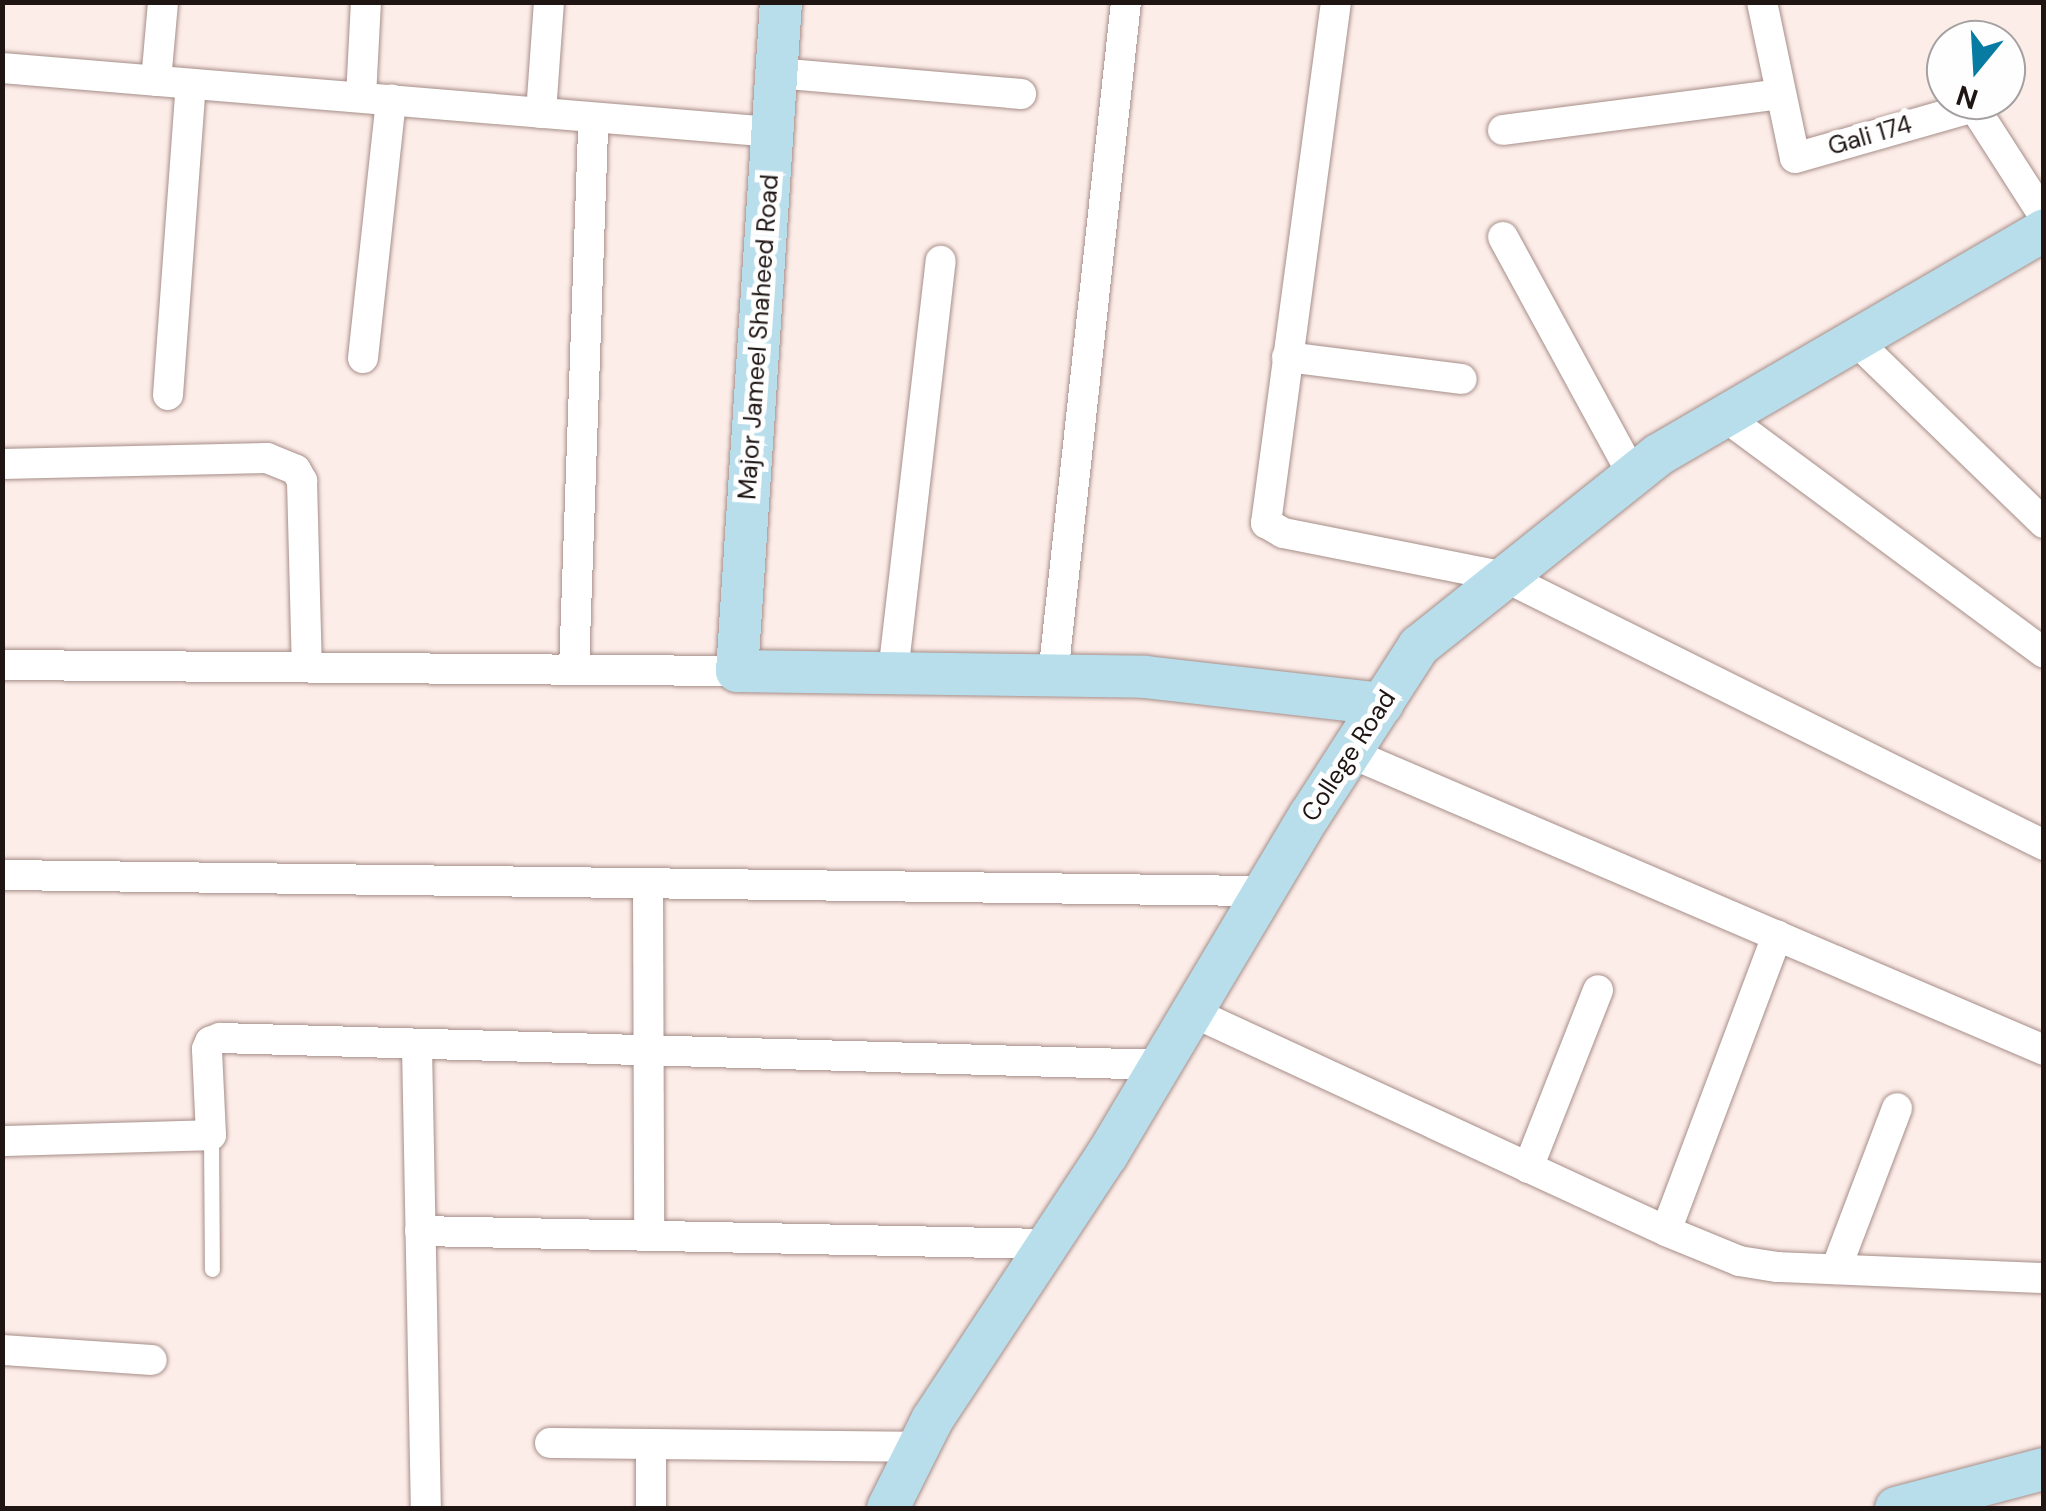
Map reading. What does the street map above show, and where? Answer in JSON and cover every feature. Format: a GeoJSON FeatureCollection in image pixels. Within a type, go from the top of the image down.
{"type":"FeatureCollection","features":[{"type":"Feature","properties":{"kind":"street"},"geometry":{"type":"LineString","coordinates":[[156,81],[163,2]]}},
{"type":"Feature","properties":{"kind":"street"},"geometry":{"type":"LineString","coordinates":[[360,97],[366,2]]}},
{"type":"Feature","properties":{"kind":"street"},"geometry":{"type":"LineString","coordinates":[[542,113],[549,2]]}},
{"type":"Feature","properties":{"kind":"street","name":"Major Jameel Shaheed Road"},"geometry":{"type":"LineString","coordinates":[[737,671],[781,2]]}},
{"type":"Feature","properties":{"kind":"street"},"geometry":{"type":"LineString","coordinates":[[1053,676],[1126,2]]}},
{"type":"Feature","properties":{"kind":"street"},"geometry":{"type":"LineString","coordinates":[[1336,2],[1266,523],[1283,533],[1506,577],[2044,846]]}},
{"type":"Feature","properties":{"kind":"street","name":"Gali 174"},"geometry":{"type":"LineString","coordinates":[[1762,2],[1795,158],[1974,107],[2044,216]]}},
{"type":"Feature","properties":{"kind":"street"},"geometry":{"type":"LineString","coordinates":[[2,68],[772,132]]}},
{"type":"Feature","properties":{"kind":"street"},"geometry":{"type":"LineString","coordinates":[[776,73],[1021,94]]}},
{"type":"Feature","properties":{"kind":"street"},"geometry":{"type":"LineString","coordinates":[[168,395],[191,84]]}},
{"type":"Feature","properties":{"kind":"street"},"geometry":{"type":"LineString","coordinates":[[1503,130],[1781,94]]}},
{"type":"Feature","properties":{"kind":"street"},"geometry":{"type":"LineString","coordinates":[[363,358],[391,100]]}},
{"type":"Feature","properties":{"kind":"street"},"geometry":{"type":"LineString","coordinates":[[574,669],[592,131]]}},
{"type":"Feature","properties":{"kind":"street","name":"College Road"},"geometry":{"type":"LineString","coordinates":[[888,1508],[918,1447],[1419,646],[1633,475],[1724,416],[2044,230]]}},
{"type":"Feature","properties":{"kind":"street"},"geometry":{"type":"LineString","coordinates":[[1503,237],[1633,475]]}},
{"type":"Feature","properties":{"kind":"street"},"geometry":{"type":"LineString","coordinates":[[893,673],[941,260]]}},
{"type":"Feature","properties":{"kind":"street"},"geometry":{"type":"LineString","coordinates":[[1854,340],[2044,522]]}},
{"type":"Feature","properties":{"kind":"street"},"geometry":{"type":"LineString","coordinates":[[1286,357],[1462,378]]}},
{"type":"Feature","properties":{"kind":"street"},"geometry":{"type":"LineString","coordinates":[[1724,416],[2044,653]]}},
{"type":"Feature","properties":{"kind":"street"},"geometry":{"type":"LineString","coordinates":[[2,464],[267,458],[296,470],[302,481],[307,666]]}},
{"type":"Feature","properties":{"kind":"street"},"geometry":{"type":"LineString","coordinates":[[2,665],[1145,677],[1382,704]]}},
{"type":"Feature","properties":{"kind":"street"},"geometry":{"type":"LineString","coordinates":[[1350,754],[2044,1050]]}},
{"type":"Feature","properties":{"kind":"street"},"geometry":{"type":"LineString","coordinates":[[2,874],[1264,891]]}},
{"type":"Feature","properties":{"kind":"street"},"geometry":{"type":"LineString","coordinates":[[648,883],[649,1236]]}},
{"type":"Feature","properties":{"kind":"street"},"geometry":{"type":"LineString","coordinates":[[1666,1232],[1776,936]]}},
{"type":"Feature","properties":{"kind":"street"},"geometry":{"type":"LineString","coordinates":[[1528,1168],[1598,990]]}},
{"type":"Feature","properties":{"kind":"street"},"geometry":{"type":"LineString","coordinates":[[1192,1012],[1666,1232],[1739,1260],[1836,1270],[2044,1278]]}},
{"type":"Feature","properties":{"kind":"street"},"geometry":{"type":"LineString","coordinates":[[2,1140],[211,1136],[210,1042],[220,1038],[1160,1065]]}},
{"type":"Feature","properties":{"kind":"street"},"geometry":{"type":"LineString","coordinates":[[416,1046],[426,1508]]}},
{"type":"Feature","properties":{"kind":"street"},"geometry":{"type":"LineString","coordinates":[[1836,1270],[1897,1108]]}},
{"type":"Feature","properties":{"kind":"street"},"geometry":{"type":"LineString","coordinates":[[420,1231],[1048,1244]]}},
{"type":"Feature","properties":{"kind":"street"},"geometry":{"type":"LineString","coordinates":[[2,1350],[152,1360]]}},
{"type":"Feature","properties":{"kind":"street"},"geometry":{"type":"LineString","coordinates":[[550,1443],[918,1447]]}},
{"type":"Feature","properties":{"kind":"street"},"geometry":{"type":"LineString","coordinates":[[651,1445],[652,1508]]}},
{"type":"Feature","properties":{"kind":"street"},"geometry":{"type":"LineString","coordinates":[[1896,1508],[2044,1469]]}},
{"type":"Feature","properties":{"kind":"lane"},"geometry":{"type":"LineString","coordinates":[[211,1136],[212,1270]]}}]}
